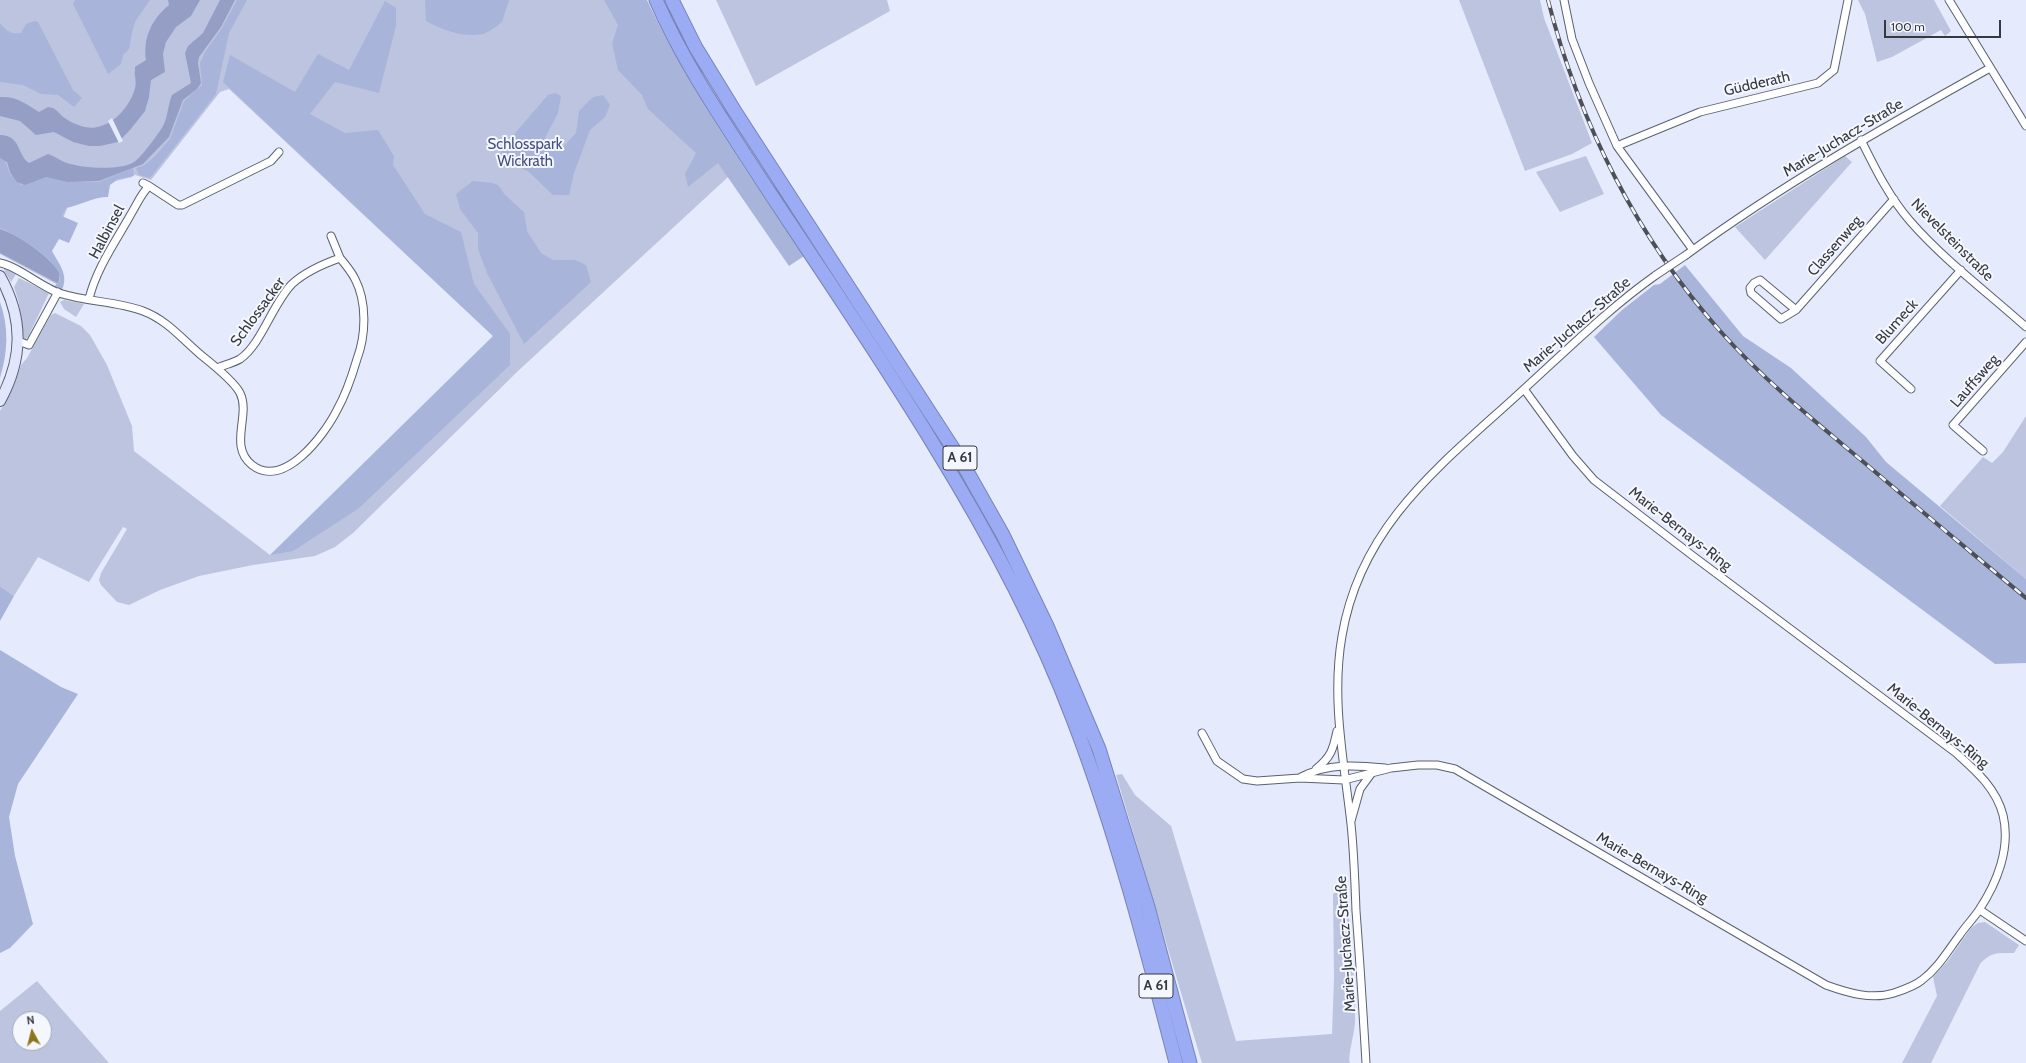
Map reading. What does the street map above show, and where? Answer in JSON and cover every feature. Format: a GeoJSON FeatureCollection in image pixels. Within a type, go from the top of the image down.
{"type":"FeatureCollection","features":[{"type":"Feature","properties":{"kind":"highway","name":"A 61"},"geometry":{"type":"LineString","coordinates":[[656,0],[686,58],[719,115],[935,446],[992,544],[1033,627],[1072,717],[1097,784],[1148,954],[1175,1061]]}},
{"type":"Feature","properties":{"kind":"highway","name":"A 61"},"geometry":{"type":"LineString","coordinates":[[672,0],[696,48],[734,110],[960,459],[1003,535],[1044,619],[1073,683],[1099,749],[1148,907],[1189,1060]]}},
{"type":"Feature","properties":{"kind":"main road"},"geometry":{"type":"LineString","coordinates":[[0,276],[16,312],[18,341],[15,366],[0,401]]}},
{"type":"Feature","properties":{"kind":"street"},"geometry":{"type":"LineString","coordinates":[[1564,0],[1572,38],[1589,83],[1617,146],[1693,250]]}},
{"type":"Feature","properties":{"kind":"street","name":"Güdderath"},"geometry":{"type":"LineString","coordinates":[[1617,146],[1700,112],[1818,84],[1834,70],[1848,0]]}},
{"type":"Feature","properties":{"kind":"street"},"geometry":{"type":"LineString","coordinates":[[1949,0],[1990,68],[2023,117],[2026,126]]}},
{"type":"Feature","properties":{"kind":"street","name":"Marie-Juchacz-Straße"},"geometry":{"type":"LineString","coordinates":[[1366,1063],[1351,823],[1344,780],[1338,725],[1337,688],[1342,633],[1352,595],[1372,549],[1410,496],[1437,468],[1620,302],[1656,275],[1783,189],[1861,140],[1990,68]]}},
{"type":"Feature","properties":{"kind":"street","name":"Nievelsteinstraße"},"geometry":{"type":"LineString","coordinates":[[1861,140],[1876,170],[1910,221],[1961,270],[2026,327]]}},
{"type":"Feature","properties":{"kind":"street","name":"Halbinsel"},"geometry":{"type":"LineString","coordinates":[[89,299],[92,288],[146,184],[178,205],[182,205],[271,161],[279,152]]}},
{"type":"Feature","properties":{"kind":"street","name":"Classenweg"},"geometry":{"type":"LineString","coordinates":[[1796,310],[1760,280],[1754,283],[1750,288],[1751,293],[1781,319],[1796,310],[1894,199]]}},
{"type":"Feature","properties":{"kind":"street"},"geometry":{"type":"LineString","coordinates":[[0,263],[58,292],[74,298],[89,299],[144,311],[169,325],[217,368],[240,392],[243,408],[239,433],[242,451],[252,464],[262,470],[270,472],[282,470],[296,461],[319,437],[336,412],[359,354],[364,320],[362,296],[355,278],[340,258],[331,236]]}},
{"type":"Feature","properties":{"kind":"street","name":"Schlossacker"},"geometry":{"type":"LineString","coordinates":[[217,368],[240,359],[250,348],[281,297],[306,272],[340,258]]}},
{"type":"Feature","properties":{"kind":"street","name":"Blumeck"},"geometry":{"type":"LineString","coordinates":[[1911,389],[1880,361],[1961,270]]}},
{"type":"Feature","properties":{"kind":"street"},"geometry":{"type":"LineString","coordinates":[[18,341],[28,345],[58,292]]}},
{"type":"Feature","properties":{"kind":"street","name":"Lauffsweg"},"geometry":{"type":"LineString","coordinates":[[1983,451],[1953,425],[2026,342]]}},
{"type":"Feature","properties":{"kind":"street","name":"Marie-Bernays-Ring"},"geometry":{"type":"LineString","coordinates":[[1202,733],[1217,761],[1243,779],[1258,781],[1300,778],[1344,780],[1391,768],[1418,765],[1437,765],[1455,769],[1826,986],[1847,993],[1867,996],[1893,993],[1921,981],[1940,964],[1980,910],[2002,864],[2006,843],[2003,816],[1995,795],[1983,778],[1956,753],[1594,480],[1573,456],[1524,389]]}},
{"type":"Feature","properties":{"kind":"street","name":"Marie-Juchacz-Straße"},"geometry":{"type":"LineString","coordinates":[[1314,770],[1328,759],[1333,749],[1338,725]]}},
{"type":"Feature","properties":{"kind":"street","name":"Marie-Bernays-Ring"},"geometry":{"type":"LineString","coordinates":[[1300,778],[1314,770],[1343,765],[1391,768]]}},
{"type":"Feature","properties":{"kind":"street","name":"Marie-Juchacz-Straße"},"geometry":{"type":"LineString","coordinates":[[1351,823],[1360,790],[1371,774]]}},
{"type":"Feature","properties":{"kind":"street"},"geometry":{"type":"LineString","coordinates":[[1980,910],[2026,941]]}},
{"type":"Feature","properties":{"kind":"green space","name":"Schlosspark Wickrath"},"geometry":{"type":"Polygon","coordinates":[[[0,0],[644,0],[722,148],[728,177],[518,371],[353,533],[335,547],[315,556],[253,565],[199,576],[160,590],[129,605],[117,602],[101,585],[99,580],[101,573],[127,529],[123,527],[89,582],[38,557],[14,596],[0,586],[0,411],[14,385],[21,365],[27,358],[51,315],[55,313],[81,326],[90,335],[107,365],[132,426],[134,451],[270,555],[509,365],[493,336],[229,89],[220,92],[151,180],[132,174],[132,177],[75,191],[60,225],[27,220],[63,279],[60,286],[0,254],[0,0]]]}},
{"type":"Feature","properties":{"kind":"green space"},"geometry":{"type":"Polygon","coordinates":[[[75,0],[150,0],[136,20],[129,49],[123,55],[121,64],[108,74],[73,4],[75,0]]]}},
{"type":"Feature","properties":{"kind":"green space"},"geometry":{"type":"Polygon","coordinates":[[[237,0],[247,0],[229,33],[216,94],[150,178],[139,175],[136,168],[143,166],[154,157],[170,139],[184,101],[202,85],[200,63],[205,52],[222,28],[237,0]]]}},
{"type":"Feature","properties":{"kind":"green space"},"geometry":{"type":"Polygon","coordinates":[[[425,0],[509,0],[502,22],[483,34],[468,35],[453,32],[426,21],[425,0]]]}},
{"type":"Feature","properties":{"kind":"green space"},"geometry":{"type":"Polygon","coordinates":[[[604,0],[647,0],[664,35],[696,91],[748,174],[804,256],[789,266],[718,163],[688,187],[685,174],[696,153],[648,109],[642,95],[618,70],[612,43],[618,25],[604,0]]]}},
{"type":"Feature","properties":{"kind":"green space"},"geometry":{"type":"Polygon","coordinates":[[[716,0],[887,0],[890,11],[756,86],[716,0]]]}},
{"type":"Feature","properties":{"kind":"green space"},"geometry":{"type":"Polygon","coordinates":[[[1459,0],[1540,0],[1544,18],[1592,143],[1572,154],[1525,171],[1459,0]]]}},
{"type":"Feature","properties":{"kind":"green space"},"geometry":{"type":"Polygon","coordinates":[[[1858,0],[1934,0],[1951,31],[1945,36],[1941,30],[1892,57],[1877,62],[1865,14],[1858,0]]]}},
{"type":"Feature","properties":{"kind":"green space"},"geometry":{"type":"Polygon","coordinates":[[[385,1],[396,8],[396,26],[379,93],[335,82],[310,114],[345,133],[378,130],[394,156],[393,165],[425,214],[461,232],[474,284],[510,334],[510,365],[358,509],[293,551],[270,555],[493,336],[223,82],[230,55],[295,92],[318,54],[349,70],[385,1]]]}},
{"type":"Feature","properties":{"kind":"green space"},"geometry":{"type":"Polygon","coordinates":[[[35,21],[38,22],[73,90],[82,98],[74,107],[58,95],[41,94],[23,85],[0,82],[0,23],[9,31],[21,33],[26,24],[35,21]]]}},
{"type":"Feature","properties":{"kind":"green space"},"geometry":{"type":"Polygon","coordinates":[[[555,93],[561,96],[558,113],[545,138],[548,145],[564,146],[576,133],[579,111],[593,97],[603,95],[610,105],[605,117],[590,130],[574,173],[569,195],[553,195],[529,172],[499,156],[504,146],[548,95],[555,93]]]}},
{"type":"Feature","properties":{"kind":"green space"},"geometry":{"type":"Polygon","coordinates":[[[1586,156],[1604,194],[1560,212],[1536,172],[1586,156]]]}},
{"type":"Feature","properties":{"kind":"green space"},"geometry":{"type":"Polygon","coordinates":[[[1845,156],[1852,162],[1765,260],[1735,227],[1845,156]]]}},
{"type":"Feature","properties":{"kind":"green space"},"geometry":{"type":"Polygon","coordinates":[[[0,158],[5,160],[9,172],[21,185],[46,177],[67,182],[99,182],[133,168],[134,176],[118,179],[110,185],[108,197],[97,198],[66,208],[62,216],[78,223],[69,243],[59,239],[52,251],[64,274],[64,285],[62,290],[54,287],[60,280],[59,273],[46,257],[27,242],[0,228],[0,158]]]}},
{"type":"Feature","properties":{"kind":"green space"},"geometry":{"type":"Polygon","coordinates":[[[473,181],[498,185],[505,195],[524,212],[527,231],[541,253],[553,260],[575,260],[586,265],[591,282],[524,344],[487,273],[478,249],[478,233],[460,209],[456,194],[473,181]]]}},
{"type":"Feature","properties":{"kind":"green space"},"geometry":{"type":"Polygon","coordinates":[[[1685,265],[1743,336],[1791,368],[1866,437],[1886,462],[2026,579],[2026,663],[1995,664],[1661,415],[1594,337],[1622,310],[1654,285],[1660,284],[1685,265]]]}},
{"type":"Feature","properties":{"kind":"green space"},"geometry":{"type":"Polygon","coordinates":[[[4,268],[16,274],[11,282],[4,270],[4,268]]]}},
{"type":"Feature","properties":{"kind":"green space"},"geometry":{"type":"Polygon","coordinates":[[[19,278],[49,293],[28,337],[24,340],[19,303],[14,287],[19,278]]]}},
{"type":"Feature","properties":{"kind":"green space"},"geometry":{"type":"Polygon","coordinates":[[[64,300],[84,304],[76,317],[64,309],[60,302],[64,300]]]}},
{"type":"Feature","properties":{"kind":"green space"},"geometry":{"type":"Polygon","coordinates":[[[0,302],[5,321],[6,349],[0,378],[0,302]]]}},
{"type":"Feature","properties":{"kind":"green space"},"geometry":{"type":"Polygon","coordinates":[[[2026,416],[2026,579],[1940,506],[1983,457],[1992,463],[2003,452],[2026,416]]]}},
{"type":"Feature","properties":{"kind":"green space"},"geometry":{"type":"Polygon","coordinates":[[[0,586],[14,596],[0,621],[0,586]]]}},
{"type":"Feature","properties":{"kind":"green space"},"geometry":{"type":"Polygon","coordinates":[[[0,650],[61,687],[78,694],[18,784],[9,817],[15,856],[33,924],[10,948],[0,953],[0,650]]]}},
{"type":"Feature","properties":{"kind":"green space"},"geometry":{"type":"Polygon","coordinates":[[[1122,774],[1135,795],[1171,826],[1236,1041],[1332,1034],[1334,978],[1333,894],[1346,886],[1355,1002],[1355,1023],[1349,1060],[1350,1063],[1202,1063],[1116,775],[1122,774]]]}},
{"type":"Feature","properties":{"kind":"green space"},"geometry":{"type":"Polygon","coordinates":[[[1985,922],[2019,945],[2014,953],[2000,953],[1992,955],[1980,964],[1931,1063],[1902,1063],[1937,996],[1933,977],[1947,962],[1971,928],[1978,923],[1985,922]]]}},
{"type":"Feature","properties":{"kind":"green space"},"geometry":{"type":"Polygon","coordinates":[[[37,981],[109,1063],[0,1063],[0,1011],[37,981]]]}},
{"type":"Feature","properties":{"kind":"shaded area"},"geometry":{"type":"Polygon","coordinates":[[[168,0],[200,0],[191,16],[176,27],[166,42],[163,54],[165,72],[151,80],[149,97],[145,111],[118,142],[100,146],[89,146],[73,142],[54,132],[36,135],[20,121],[0,116],[0,97],[6,97],[21,101],[39,112],[48,107],[53,108],[67,120],[85,127],[94,128],[110,122],[123,110],[132,96],[136,86],[135,67],[146,60],[145,52],[147,37],[157,17],[169,5],[168,0]]]}},
{"type":"Feature","properties":{"kind":"shaded area"},"geometry":{"type":"Polygon","coordinates":[[[220,0],[235,0],[221,27],[199,57],[198,63],[201,83],[197,89],[183,100],[169,137],[143,164],[99,181],[67,182],[46,177],[25,185],[17,182],[10,172],[7,162],[0,158],[0,135],[12,138],[25,160],[29,163],[48,154],[74,165],[101,168],[120,167],[137,160],[159,133],[164,124],[172,95],[191,83],[185,53],[188,46],[203,33],[220,0]]]}},
{"type":"Feature","properties":{"kind":"shaded area"},"geometry":{"type":"Polygon","coordinates":[[[0,229],[23,241],[48,259],[59,272],[59,281],[57,283],[0,253],[0,229]]]}},
{"type":"Feature","properties":{"kind":"pier"},"geometry":{"type":"Polygon","coordinates":[[[112,118],[123,141],[119,143],[108,121],[112,118]]]}},
{"type":"Feature","properties":{"kind":"railway"},"geometry":{"type":"LineString","coordinates":[[1548,0],[1576,90],[1594,134],[1638,218],[1663,258],[1691,296],[1737,349],[1788,398],[2026,598]]}}]}
